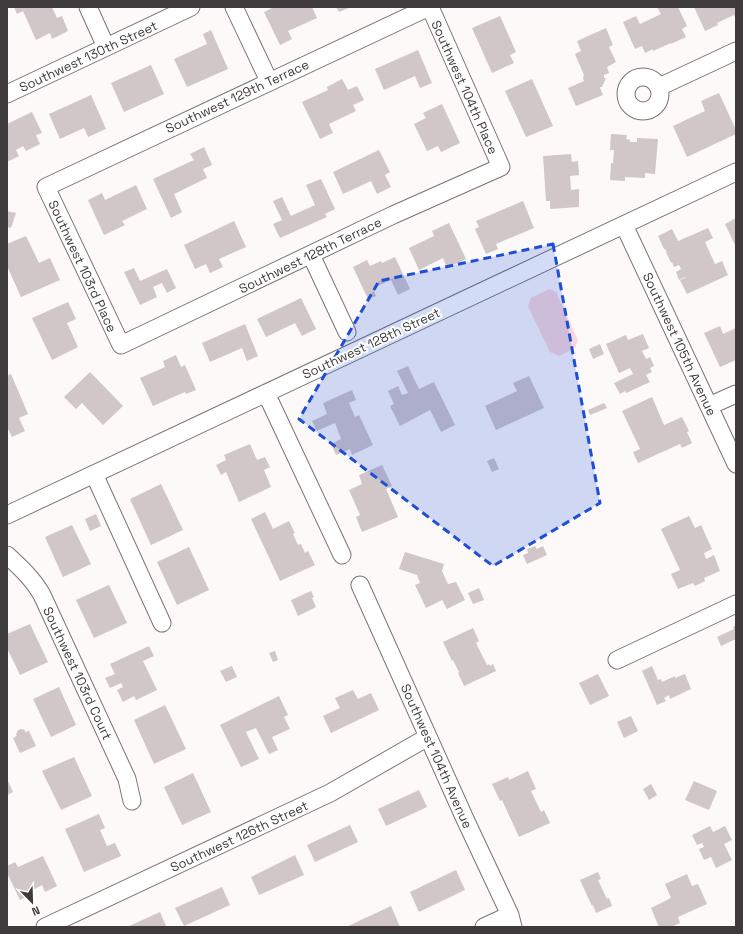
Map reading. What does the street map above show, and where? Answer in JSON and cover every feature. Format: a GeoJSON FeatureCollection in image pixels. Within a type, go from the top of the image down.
{"type":"FeatureCollection","features":[{"type":"Feature","properties":{"kind":"street"},"geometry":{"type":"LineString","coordinates":[[88,7],[106,47]]}},
{"type":"Feature","properties":{"kind":"street","name":"Southwest 130th Street"},"geometry":{"type":"LineString","coordinates":[[7,94],[191,7]]}},
{"type":"Feature","properties":{"kind":"street"},"geometry":{"type":"LineString","coordinates":[[234,7],[269,81]]}},
{"type":"Feature","properties":{"kind":"street","name":"Southwest 129th Terrace"},"geometry":{"type":"LineString","coordinates":[[46,187],[269,81],[430,7]]}},
{"type":"Feature","properties":{"kind":"street","name":"Southwest 104th Place"},"geometry":{"type":"LineString","coordinates":[[430,7],[500,167]]}},
{"type":"Feature","properties":{"kind":"street"},"geometry":{"type":"LineString","coordinates":[[659,87],[736,51]]}},
{"type":"Feature","properties":{"kind":"street","name":"Southwest 128th Terrace"},"geometry":{"type":"LineString","coordinates":[[121,345],[392,215],[500,167]]}},
{"type":"Feature","properties":{"kind":"street","name":"Southwest 128th Street"},"geometry":{"type":"LineString","coordinates":[[7,515],[736,172]]}},
{"type":"Feature","properties":{"kind":"street","name":"Southwest 103rd Place"},"geometry":{"type":"LineString","coordinates":[[46,187],[121,345]]}},
{"type":"Feature","properties":{"kind":"street","name":"Southwest 105th Avenue"},"geometry":{"type":"LineString","coordinates":[[624,225],[736,464]]}},
{"type":"Feature","properties":{"kind":"street"},"geometry":{"type":"LineString","coordinates":[[311,255],[347,332]]}},
{"type":"Feature","properties":{"kind":"street"},"geometry":{"type":"LineString","coordinates":[[266,393],[342,555]]}},
{"type":"Feature","properties":{"kind":"street"},"geometry":{"type":"LineString","coordinates":[[709,406],[736,394]]}},
{"type":"Feature","properties":{"kind":"street"},"geometry":{"type":"LineString","coordinates":[[94,474],[162,623]]}},
{"type":"Feature","properties":{"kind":"street","name":"Southwest 103rd Court"},"geometry":{"type":"LineString","coordinates":[[7,555],[24,572],[42,595],[127,779],[132,801]]}},
{"type":"Feature","properties":{"kind":"street","name":"Southwest 104th Avenue"},"geometry":{"type":"LineString","coordinates":[[360,585],[512,921]]}},
{"type":"Feature","properties":{"kind":"street"},"geometry":{"type":"LineString","coordinates":[[616,660],[736,604]]}},
{"type":"Feature","properties":{"kind":"street","name":"Southwest 126th Street"},"geometry":{"type":"LineString","coordinates":[[45,927],[76,920],[330,793],[428,737]]}},
{"type":"Feature","properties":{"kind":"street"},"geometry":{"type":"LineString","coordinates":[[484,927],[512,921]]}},
{"type":"Feature","properties":{"kind":"highlighted area"},"geometry":{"type":"Polygon","coordinates":[[[553,244],[600,503],[493,566],[299,419],[379,281],[553,244]]]}},
{"type":"Feature","properties":{"kind":"shaded area"},"geometry":{"type":"Polygon","coordinates":[[[549,289],[556,292],[578,340],[575,348],[559,356],[550,352],[528,306],[531,298],[549,289]]]}},
{"type":"Feature","properties":{"kind":"building"},"geometry":{"type":"Polygon","coordinates":[[[14,7],[52,7],[57,18],[62,16],[68,31],[52,39],[50,33],[36,40],[23,11],[17,14],[14,7]]]}},
{"type":"Feature","properties":{"kind":"building"},"geometry":{"type":"Polygon","coordinates":[[[274,7],[312,7],[317,18],[288,31],[292,39],[280,45],[264,12],[274,7]]]}},
{"type":"Feature","properties":{"kind":"building"},"geometry":{"type":"Polygon","coordinates":[[[336,7],[351,7],[339,12],[336,7]]]}},
{"type":"Feature","properties":{"kind":"building"},"geometry":{"type":"Polygon","coordinates":[[[657,7],[678,7],[687,26],[682,29],[686,37],[645,53],[642,46],[635,49],[623,22],[636,16],[640,24],[661,14],[657,7]]]}},
{"type":"Feature","properties":{"kind":"building"},"geometry":{"type":"Polygon","coordinates":[[[694,7],[736,7],[736,20],[734,15],[717,23],[718,25],[705,31],[694,7]]]}},
{"type":"Feature","properties":{"kind":"building"},"geometry":{"type":"Polygon","coordinates":[[[500,16],[516,52],[510,55],[514,63],[492,73],[472,28],[500,16]]]}},
{"type":"Feature","properties":{"kind":"building"},"geometry":{"type":"Polygon","coordinates":[[[606,28],[613,45],[609,47],[616,62],[607,67],[609,73],[604,75],[604,78],[606,78],[602,87],[600,87],[603,95],[576,106],[568,88],[584,81],[584,75],[575,54],[581,51],[577,41],[606,28]]]}},
{"type":"Feature","properties":{"kind":"building"},"geometry":{"type":"Polygon","coordinates":[[[211,30],[228,69],[187,87],[174,59],[207,44],[203,34],[211,30]]]}},
{"type":"Feature","properties":{"kind":"building"},"geometry":{"type":"Polygon","coordinates":[[[418,50],[432,83],[420,88],[415,76],[384,90],[375,69],[418,50]]]}},
{"type":"Feature","properties":{"kind":"building"},"geometry":{"type":"Polygon","coordinates":[[[151,65],[164,94],[124,112],[111,83],[151,65]]]}},
{"type":"Feature","properties":{"kind":"building"},"geometry":{"type":"Polygon","coordinates":[[[342,79],[348,90],[357,86],[364,100],[353,105],[356,111],[329,124],[333,133],[320,139],[302,102],[328,90],[327,87],[342,79]]]}},
{"type":"Feature","properties":{"kind":"building"},"geometry":{"type":"Polygon","coordinates":[[[532,79],[553,126],[526,137],[505,91],[532,79]]]}},
{"type":"Feature","properties":{"kind":"building"},"geometry":{"type":"Polygon","coordinates":[[[719,93],[736,130],[736,134],[687,157],[673,126],[705,111],[701,101],[719,93]]]}},
{"type":"Feature","properties":{"kind":"building"},"geometry":{"type":"Polygon","coordinates":[[[91,95],[106,129],[88,137],[84,128],[60,139],[49,114],[91,95]]]}},
{"type":"Feature","properties":{"kind":"building"},"geometry":{"type":"Polygon","coordinates":[[[442,104],[460,143],[441,152],[438,146],[427,151],[414,124],[426,118],[423,113],[442,104]]]}},
{"type":"Feature","properties":{"kind":"building"},"geometry":{"type":"Polygon","coordinates":[[[32,112],[42,133],[36,135],[40,144],[26,151],[23,146],[16,150],[19,156],[7,162],[7,124],[32,112]]]}},
{"type":"Feature","properties":{"kind":"building"},"geometry":{"type":"Polygon","coordinates":[[[611,134],[627,135],[626,139],[630,140],[630,142],[637,142],[637,138],[658,139],[655,174],[645,173],[645,178],[625,177],[625,181],[610,180],[611,163],[613,163],[614,150],[610,150],[611,134]]]}},
{"type":"Feature","properties":{"kind":"building"},"geometry":{"type":"Polygon","coordinates":[[[204,147],[212,165],[203,169],[207,178],[174,194],[182,212],[171,218],[153,179],[194,160],[190,154],[204,147]]]}},
{"type":"Feature","properties":{"kind":"building"},"geometry":{"type":"Polygon","coordinates":[[[379,150],[390,172],[385,175],[391,187],[377,194],[371,181],[343,194],[333,172],[379,150]]]}},
{"type":"Feature","properties":{"kind":"building"},"geometry":{"type":"Polygon","coordinates":[[[571,154],[572,162],[578,161],[579,175],[570,176],[571,190],[579,189],[579,207],[550,209],[550,201],[546,201],[543,156],[571,154]]]}},
{"type":"Feature","properties":{"kind":"building"},"geometry":{"type":"Polygon","coordinates":[[[321,179],[335,209],[325,214],[327,217],[280,238],[273,224],[282,220],[273,201],[282,197],[291,216],[315,205],[306,185],[321,179]]]}},
{"type":"Feature","properties":{"kind":"building"},"geometry":{"type":"Polygon","coordinates":[[[136,185],[147,209],[122,221],[125,225],[104,235],[88,200],[102,193],[105,200],[136,185]]]}},
{"type":"Feature","properties":{"kind":"building"},"geometry":{"type":"Polygon","coordinates":[[[523,201],[534,228],[496,244],[498,249],[486,254],[475,229],[479,227],[476,221],[523,201]]]}},
{"type":"Feature","properties":{"kind":"building"},"geometry":{"type":"Polygon","coordinates":[[[7,211],[16,213],[11,228],[7,227],[7,211]]]}},
{"type":"Feature","properties":{"kind":"building"},"geometry":{"type":"Polygon","coordinates":[[[736,218],[736,247],[725,224],[736,218]]]}},
{"type":"Feature","properties":{"kind":"building"},"geometry":{"type":"Polygon","coordinates":[[[234,221],[246,247],[219,259],[223,267],[210,273],[206,264],[195,269],[184,245],[234,221]]]}},
{"type":"Feature","properties":{"kind":"building"},"geometry":{"type":"Polygon","coordinates":[[[449,223],[466,259],[447,268],[443,258],[419,270],[409,248],[434,236],[432,231],[449,223]]]}},
{"type":"Feature","properties":{"kind":"building"},"geometry":{"type":"Polygon","coordinates":[[[708,228],[713,238],[705,242],[715,264],[722,261],[728,275],[687,294],[680,280],[685,277],[679,280],[676,272],[681,269],[679,265],[674,267],[672,262],[671,263],[658,236],[672,229],[678,241],[708,228]]]}},
{"type":"Feature","properties":{"kind":"building"},"geometry":{"type":"Polygon","coordinates":[[[26,236],[39,263],[50,258],[60,280],[21,297],[7,266],[7,244],[26,236]]]}},
{"type":"Feature","properties":{"kind":"building"},"geometry":{"type":"Polygon","coordinates":[[[395,257],[410,289],[398,295],[391,280],[373,288],[376,296],[368,299],[353,267],[367,260],[370,266],[381,261],[382,263],[395,257]]]}},
{"type":"Feature","properties":{"kind":"building"},"geometry":{"type":"Polygon","coordinates":[[[134,268],[140,281],[167,269],[176,288],[167,293],[162,283],[153,287],[157,297],[140,305],[124,272],[134,268]]]}},
{"type":"Feature","properties":{"kind":"building"},"geometry":{"type":"Polygon","coordinates":[[[301,298],[316,329],[302,336],[295,323],[266,337],[257,319],[301,298]]]}},
{"type":"Feature","properties":{"kind":"building"},"geometry":{"type":"Polygon","coordinates":[[[68,302],[76,319],[67,323],[78,347],[52,360],[32,318],[68,302]]]}},
{"type":"Feature","properties":{"kind":"building"},"geometry":{"type":"Polygon","coordinates":[[[245,324],[258,356],[247,361],[242,348],[210,362],[202,343],[245,324]]]}},
{"type":"Feature","properties":{"kind":"building"},"geometry":{"type":"Polygon","coordinates":[[[720,326],[723,334],[736,328],[736,360],[720,367],[704,333],[720,326]]]}},
{"type":"Feature","properties":{"kind":"building"},"geometry":{"type":"Polygon","coordinates":[[[643,334],[649,348],[642,351],[646,359],[650,357],[654,366],[650,368],[652,372],[646,375],[650,382],[626,393],[625,391],[620,394],[614,383],[633,374],[630,368],[619,373],[606,344],[626,335],[628,340],[643,334]]]}},
{"type":"Feature","properties":{"kind":"building"},"geometry":{"type":"Polygon","coordinates":[[[600,344],[604,354],[593,359],[589,349],[600,344]]]}},
{"type":"Feature","properties":{"kind":"building"},"geometry":{"type":"Polygon","coordinates":[[[176,355],[181,367],[185,365],[196,390],[186,394],[185,392],[153,406],[140,378],[165,367],[163,361],[176,355]]]}},
{"type":"Feature","properties":{"kind":"building"},"geometry":{"type":"Polygon","coordinates":[[[408,366],[419,389],[434,382],[455,425],[441,432],[430,410],[400,426],[390,406],[394,404],[388,391],[398,386],[402,395],[408,393],[397,371],[408,366]]]}},
{"type":"Feature","properties":{"kind":"building"},"geometry":{"type":"Polygon","coordinates":[[[90,372],[123,406],[103,425],[82,403],[76,409],[64,397],[90,372]]]}},
{"type":"Feature","properties":{"kind":"building"},"geometry":{"type":"Polygon","coordinates":[[[11,374],[28,414],[19,418],[25,431],[12,437],[7,427],[7,376],[11,374]]]}},
{"type":"Feature","properties":{"kind":"building"},"geometry":{"type":"Polygon","coordinates":[[[529,376],[544,408],[496,430],[485,406],[517,391],[513,383],[529,376]]]}},
{"type":"Feature","properties":{"kind":"building"},"geometry":{"type":"Polygon","coordinates":[[[352,390],[356,400],[349,403],[355,417],[359,415],[373,445],[352,455],[350,449],[336,455],[331,444],[341,439],[335,423],[317,431],[312,421],[327,414],[323,403],[352,390]]]}},
{"type":"Feature","properties":{"kind":"building"},"geometry":{"type":"Polygon","coordinates":[[[652,397],[664,425],[682,417],[689,431],[687,432],[692,443],[682,448],[680,444],[638,463],[633,452],[640,449],[622,411],[652,397]]]}},
{"type":"Feature","properties":{"kind":"building"},"geometry":{"type":"Polygon","coordinates":[[[604,403],[607,408],[590,415],[588,410],[604,403]]]}},
{"type":"Feature","properties":{"kind":"building"},"geometry":{"type":"Polygon","coordinates":[[[250,444],[257,460],[265,457],[270,467],[264,470],[271,487],[239,502],[226,472],[221,475],[216,465],[226,460],[224,455],[250,444]]]}},
{"type":"Feature","properties":{"kind":"building"},"geometry":{"type":"Polygon","coordinates":[[[494,458],[499,469],[492,472],[487,461],[494,458]]]}},
{"type":"Feature","properties":{"kind":"building"},"geometry":{"type":"Polygon","coordinates":[[[382,465],[392,486],[386,489],[398,517],[362,532],[356,517],[360,515],[349,490],[362,484],[359,475],[382,465]]]}},
{"type":"Feature","properties":{"kind":"building"},"geometry":{"type":"Polygon","coordinates":[[[161,484],[183,530],[151,545],[130,499],[161,484]]]}},
{"type":"Feature","properties":{"kind":"building"},"geometry":{"type":"Polygon","coordinates":[[[265,512],[273,529],[289,521],[295,533],[293,534],[298,545],[301,544],[305,553],[308,551],[315,565],[280,581],[251,519],[265,512]]]}},
{"type":"Feature","properties":{"kind":"building"},"geometry":{"type":"Polygon","coordinates":[[[96,514],[101,526],[90,531],[85,519],[96,514]]]}},
{"type":"Feature","properties":{"kind":"building"},"geometry":{"type":"Polygon","coordinates":[[[689,516],[695,528],[701,525],[712,549],[704,553],[706,559],[714,555],[720,571],[704,578],[705,581],[695,586],[693,583],[678,589],[671,574],[680,570],[661,529],[689,516]]]}},
{"type":"Feature","properties":{"kind":"building"},"geometry":{"type":"Polygon","coordinates":[[[72,525],[91,564],[63,577],[45,537],[72,525]]]}},
{"type":"Feature","properties":{"kind":"building"},"geometry":{"type":"Polygon","coordinates":[[[535,546],[537,549],[543,546],[547,555],[527,564],[523,555],[528,553],[527,549],[535,546]]]}},
{"type":"Feature","properties":{"kind":"building"},"geometry":{"type":"Polygon","coordinates":[[[189,547],[209,590],[177,605],[157,562],[189,547]]]}},
{"type":"Feature","properties":{"kind":"building"},"geometry":{"type":"Polygon","coordinates":[[[405,552],[444,564],[442,571],[448,584],[456,582],[465,600],[447,609],[442,600],[426,608],[415,585],[420,583],[417,575],[399,569],[405,552]]]}},
{"type":"Feature","properties":{"kind":"building"},"geometry":{"type":"Polygon","coordinates":[[[109,585],[127,623],[94,638],[76,600],[109,585]]]}},
{"type":"Feature","properties":{"kind":"building"},"geometry":{"type":"Polygon","coordinates":[[[479,588],[484,600],[473,604],[468,593],[479,588]]]}},
{"type":"Feature","properties":{"kind":"building"},"geometry":{"type":"Polygon","coordinates":[[[311,591],[316,607],[298,616],[291,600],[311,591]]]}},
{"type":"Feature","properties":{"kind":"building"},"geometry":{"type":"Polygon","coordinates":[[[30,624],[48,662],[20,675],[7,648],[7,634],[30,624]]]}},
{"type":"Feature","properties":{"kind":"building"},"geometry":{"type":"Polygon","coordinates":[[[736,625],[736,639],[721,646],[717,637],[734,629],[733,627],[736,625]]]}},
{"type":"Feature","properties":{"kind":"building"},"geometry":{"type":"Polygon","coordinates":[[[473,628],[479,641],[476,643],[487,665],[489,664],[490,666],[493,664],[496,671],[464,686],[458,673],[459,672],[443,642],[473,628]]]}},
{"type":"Feature","properties":{"kind":"building"},"geometry":{"type":"Polygon","coordinates":[[[149,646],[154,656],[143,661],[157,690],[136,700],[134,696],[123,702],[117,690],[123,687],[121,683],[110,688],[105,678],[115,674],[110,664],[149,646]]]}},
{"type":"Feature","properties":{"kind":"building"},"geometry":{"type":"Polygon","coordinates":[[[275,651],[278,660],[273,662],[269,653],[275,651]]]}},
{"type":"Feature","properties":{"kind":"building"},"geometry":{"type":"Polygon","coordinates":[[[232,666],[237,677],[226,682],[220,671],[232,666]]]}},
{"type":"Feature","properties":{"kind":"building"},"geometry":{"type":"Polygon","coordinates":[[[652,666],[658,680],[661,679],[662,682],[675,676],[675,678],[685,674],[691,689],[670,699],[669,695],[664,698],[666,701],[657,705],[642,671],[652,666]]]}},
{"type":"Feature","properties":{"kind":"building"},"geometry":{"type":"Polygon","coordinates":[[[598,674],[609,696],[590,705],[579,683],[598,674]]]}},
{"type":"Feature","properties":{"kind":"building"},"geometry":{"type":"Polygon","coordinates":[[[59,687],[76,725],[51,737],[33,699],[59,687]]]}},
{"type":"Feature","properties":{"kind":"building"},"geometry":{"type":"Polygon","coordinates":[[[353,690],[358,699],[371,693],[379,710],[331,733],[323,716],[340,708],[335,698],[353,690]]]}},
{"type":"Feature","properties":{"kind":"building"},"geometry":{"type":"Polygon","coordinates":[[[279,696],[288,715],[284,717],[290,729],[272,737],[278,750],[269,754],[256,728],[246,732],[259,759],[241,767],[220,725],[279,696]]]}},
{"type":"Feature","properties":{"kind":"building"},"geometry":{"type":"Polygon","coordinates":[[[165,705],[186,749],[154,764],[134,720],[165,705]]]}},
{"type":"Feature","properties":{"kind":"building"},"geometry":{"type":"Polygon","coordinates":[[[631,716],[638,731],[624,738],[617,722],[631,716]]]}},
{"type":"Feature","properties":{"kind":"building"},"geometry":{"type":"Polygon","coordinates":[[[18,730],[25,730],[25,732],[29,731],[36,746],[20,753],[13,738],[17,736],[16,734],[18,730]]]}},
{"type":"Feature","properties":{"kind":"building"},"geometry":{"type":"Polygon","coordinates":[[[74,757],[92,796],[61,810],[42,771],[74,757]]]}},
{"type":"Feature","properties":{"kind":"building"},"geometry":{"type":"Polygon","coordinates":[[[528,771],[536,789],[531,791],[541,812],[544,810],[550,823],[519,837],[502,800],[500,801],[492,784],[508,777],[509,780],[528,771]]]}},
{"type":"Feature","properties":{"kind":"building"},"geometry":{"type":"Polygon","coordinates":[[[193,773],[211,812],[182,825],[164,787],[193,773]]]}},
{"type":"Feature","properties":{"kind":"building"},"geometry":{"type":"Polygon","coordinates":[[[7,779],[13,792],[7,795],[7,779]]]}},
{"type":"Feature","properties":{"kind":"building"},"geometry":{"type":"Polygon","coordinates":[[[694,781],[717,791],[709,810],[685,800],[694,781]]]}},
{"type":"Feature","properties":{"kind":"building"},"geometry":{"type":"Polygon","coordinates":[[[651,784],[657,795],[649,800],[643,789],[651,784]]]}},
{"type":"Feature","properties":{"kind":"building"},"geometry":{"type":"Polygon","coordinates":[[[419,790],[427,807],[386,826],[378,809],[419,790]]]}},
{"type":"Feature","properties":{"kind":"building"},"geometry":{"type":"Polygon","coordinates":[[[99,814],[105,828],[100,830],[107,846],[115,843],[121,856],[84,872],[65,829],[99,814]]]}},
{"type":"Feature","properties":{"kind":"building"},"geometry":{"type":"Polygon","coordinates":[[[350,825],[358,842],[315,862],[307,845],[350,825]]]}},
{"type":"Feature","properties":{"kind":"building"},"geometry":{"type":"Polygon","coordinates":[[[710,826],[713,832],[725,826],[732,840],[724,844],[732,860],[716,868],[711,857],[704,860],[699,849],[704,847],[702,843],[697,845],[692,835],[710,826]]]}},
{"type":"Feature","properties":{"kind":"building"},"geometry":{"type":"Polygon","coordinates":[[[295,855],[304,875],[259,895],[251,877],[295,855]]]}},
{"type":"Feature","properties":{"kind":"building"},"geometry":{"type":"Polygon","coordinates":[[[43,856],[57,886],[45,892],[42,885],[31,891],[32,894],[20,900],[7,873],[7,866],[15,862],[18,867],[43,856]]]}},
{"type":"Feature","properties":{"kind":"building"},"geometry":{"type":"Polygon","coordinates":[[[456,870],[465,890],[419,912],[410,892],[456,870]]]}},
{"type":"Feature","properties":{"kind":"building"},"geometry":{"type":"Polygon","coordinates":[[[598,872],[601,879],[598,880],[612,906],[596,913],[580,880],[598,872]]]}},
{"type":"Feature","properties":{"kind":"building"},"geometry":{"type":"Polygon","coordinates":[[[687,874],[692,886],[698,884],[707,904],[678,917],[680,923],[671,927],[659,927],[651,908],[671,898],[665,884],[687,874]]]}},
{"type":"Feature","properties":{"kind":"building"},"geometry":{"type":"Polygon","coordinates":[[[222,887],[230,905],[184,926],[175,908],[222,887]]]}},
{"type":"Feature","properties":{"kind":"building"},"geometry":{"type":"Polygon","coordinates":[[[391,906],[400,927],[346,927],[391,906]]]}},
{"type":"Feature","properties":{"kind":"building"},"geometry":{"type":"Polygon","coordinates":[[[160,912],[166,926],[165,927],[127,927],[160,912]]]}}]}
